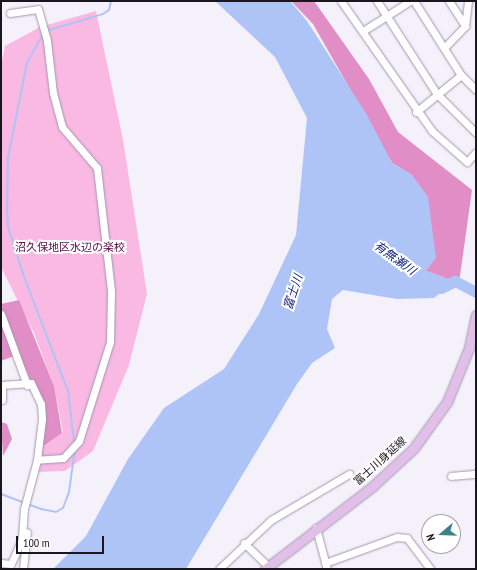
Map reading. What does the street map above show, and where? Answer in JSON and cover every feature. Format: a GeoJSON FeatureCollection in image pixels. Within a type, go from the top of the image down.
{"type":"FeatureCollection","features":[{"type":"Feature","properties":{"kind":"main road","name":"富士川身延線"},"geometry":{"type":"LineString","coordinates":[[266,567],[373,486],[414,448],[447,402],[475,328],[476,315]]}},
{"type":"Feature","properties":{"kind":"street"},"geometry":{"type":"LineString","coordinates":[[341,1],[363,31],[416,112],[467,162],[476,152]]}},
{"type":"Feature","properties":{"kind":"street"},"geometry":{"type":"LineString","coordinates":[[377,1],[437,94],[476,133]]}},
{"type":"Feature","properties":{"kind":"street"},"geometry":{"type":"LineString","coordinates":[[363,31],[410,1]]}},
{"type":"Feature","properties":{"kind":"street"},"geometry":{"type":"LineString","coordinates":[[414,1],[461,76],[476,90]]}},
{"type":"Feature","properties":{"kind":"street"},"geometry":{"type":"LineString","coordinates":[[449,1],[465,26]]}},
{"type":"Feature","properties":{"kind":"street"},"geometry":{"type":"LineString","coordinates":[[444,48],[465,26],[468,1]]}},
{"type":"Feature","properties":{"kind":"street"},"geometry":{"type":"LineString","coordinates":[[10,13],[38,9],[43,22],[47,41],[53,93],[62,127],[97,168],[110,291],[110,342],[92,388],[79,441],[70,453],[56,460],[38,460]]}},
{"type":"Feature","properties":{"kind":"street"},"geometry":{"type":"LineString","coordinates":[[416,112],[461,76]]}},
{"type":"Feature","properties":{"kind":"street"},"geometry":{"type":"LineString","coordinates":[[1,314],[27,385]]}},
{"type":"Feature","properties":{"kind":"street"},"geometry":{"type":"LineString","coordinates":[[2,400],[1,385],[27,385],[31,383],[40,404],[38,460],[24,509],[27,541],[23,569]]}},
{"type":"Feature","properties":{"kind":"street"},"geometry":{"type":"LineString","coordinates":[[219,569],[244,543],[290,506],[349,474]]}},
{"type":"Feature","properties":{"kind":"street"},"geometry":{"type":"LineString","coordinates":[[451,476],[476,474]]}},
{"type":"Feature","properties":{"kind":"street"},"geometry":{"type":"LineString","coordinates":[[3,565],[11,564],[18,552],[24,519]]}},
{"type":"Feature","properties":{"kind":"street"},"geometry":{"type":"LineString","coordinates":[[316,528],[326,566],[398,537],[407,538],[430,569]]}},
{"type":"Feature","properties":{"kind":"street"},"geometry":{"type":"LineString","coordinates":[[244,543],[266,567]]}},
{"type":"Feature","properties":{"kind":"green space","name":"沼久保地区水辺の楽校"},"geometry":{"type":"Polygon","coordinates":[[[96,11],[123,140],[147,294],[129,365],[93,451],[65,471],[36,472],[42,447],[63,432],[54,386],[34,333],[1,267],[1,66],[5,46],[40,27],[96,11]]]}},
{"type":"Feature","properties":{"kind":"shaded area"},"geometry":{"type":"Polygon","coordinates":[[[291,1],[314,1],[369,79],[398,132],[472,190],[459,283],[426,271],[412,175],[392,163],[313,24],[291,1]]]}},
{"type":"Feature","properties":{"kind":"shaded area"},"geometry":{"type":"Polygon","coordinates":[[[19,300],[54,386],[62,433],[42,447],[41,404],[19,354],[1,361],[1,304],[19,300]]]}},
{"type":"Feature","properties":{"kind":"shaded area"},"geometry":{"type":"Polygon","coordinates":[[[1,422],[7,424],[12,439],[3,456],[1,422]]]}},
{"type":"Feature","properties":{"kind":"water","name":"富士川"},"geometry":{"type":"Polygon","coordinates":[[[215,1],[290,1],[307,21],[367,115],[392,163],[412,175],[428,197],[436,258],[426,271],[455,281],[434,298],[397,299],[343,290],[332,299],[327,329],[335,348],[312,363],[297,384],[186,569],[53,569],[86,536],[128,459],[164,408],[224,369],[259,314],[296,235],[307,118],[275,57],[215,1]]]}},
{"type":"Feature","properties":{"kind":"waterway"},"geometry":{"type":"LineString","coordinates":[[46,31],[103,14],[109,10],[111,1]]}},
{"type":"Feature","properties":{"kind":"waterway"},"geometry":{"type":"LineString","coordinates":[[43,34],[27,63],[8,157],[8,227],[23,274],[68,391],[74,442]]}},
{"type":"Feature","properties":{"kind":"waterway","name":"有無瀬川"},"geometry":{"type":"LineString","coordinates":[[441,288],[455,281],[476,292]]}},
{"type":"Feature","properties":{"kind":"waterway"},"geometry":{"type":"LineString","coordinates":[[1,494],[41,509],[56,512],[63,508],[69,492],[75,448]]}}]}
